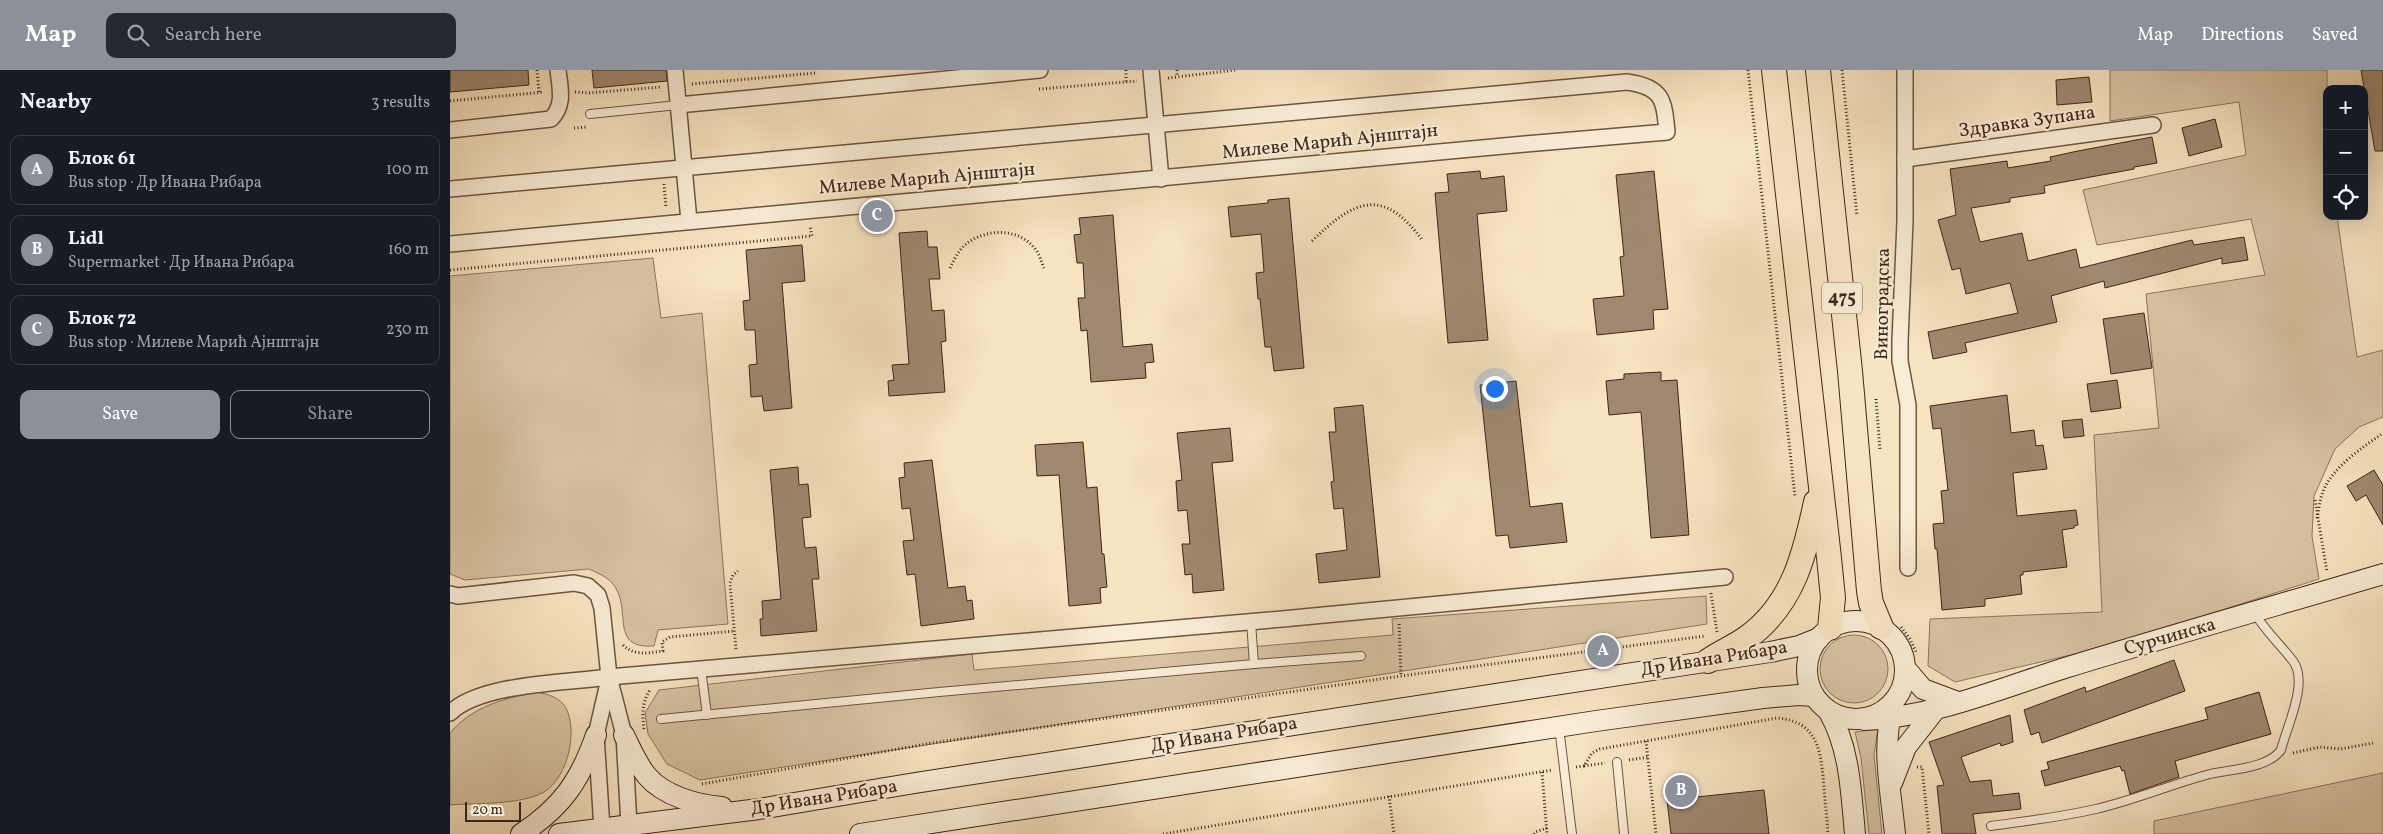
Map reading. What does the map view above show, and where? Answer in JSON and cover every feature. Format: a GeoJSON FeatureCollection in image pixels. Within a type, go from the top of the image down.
{"type":"FeatureCollection","features":[{"type":"Feature","properties":{"kind":"highway","name":"475"},"geometry":{"type":"LineString","coordinates":[[1774,70],[1833,598],[1824,633]]}},
{"type":"Feature","properties":{"kind":"highway","name":"475"},"geometry":{"type":"LineString","coordinates":[[1818,70],[1850,371],[1869,592],[1871,604],[1888,624]]}},
{"type":"Feature","properties":{"kind":"highway"},"geometry":{"type":"LineString","coordinates":[[1708,661],[1748,637],[1779,606],[1793,582],[1807,546],[1820,483]]}},
{"type":"Feature","properties":{"kind":"main road","name":"Сурчинска"},"geometry":{"type":"LineString","coordinates":[[1829,712],[1842,718],[1864,720],[1892,710],[1936,710],[2383,574]]}},
{"type":"Feature","properties":{"kind":"main road"},"geometry":{"type":"LineString","coordinates":[[1855,834],[1848,770],[1842,740],[1829,712],[1814,696],[1808,682],[1807,666],[1811,652],[1824,633],[1854,621],[1888,624],[1923,688],[1958,702]]}},
{"type":"Feature","properties":{"kind":"main road","name":"Др Ивана Рибара"},"geometry":{"type":"LineString","coordinates":[[558,834],[759,809],[915,782],[1708,661],[1799,646],[1824,633]]}},
{"type":"Feature","properties":{"kind":"main road"},"geometry":{"type":"LineString","coordinates":[[1895,834],[1887,750],[1892,710],[1912,665]]}},
{"type":"Feature","properties":{"kind":"main road"},"geometry":{"type":"LineString","coordinates":[[860,834],[1559,727],[1763,698],[1799,694],[1814,696]]}},
{"type":"Feature","properties":{"kind":"main road"},"geometry":{"type":"LineString","coordinates":[[1890,788],[1912,738],[1936,710]]}},
{"type":"Feature","properties":{"kind":"main road"},"geometry":{"type":"LineString","coordinates":[[624,735],[640,766],[648,777],[661,788],[694,802],[719,807],[759,809]]}},
{"type":"Feature","properties":{"kind":"main road"},"geometry":{"type":"LineString","coordinates":[[521,834],[551,812],[571,790],[588,758],[596,736]]}},
{"type":"Feature","properties":{"kind":"street"},"geometry":{"type":"LineString","coordinates":[[450,130],[551,119],[557,113],[561,104],[558,70]]}},
{"type":"Feature","properties":{"kind":"street"},"geometry":{"type":"LineString","coordinates":[[675,70],[689,221]]}},
{"type":"Feature","properties":{"kind":"street"},"geometry":{"type":"LineString","coordinates":[[678,106],[1040,70]]}},
{"type":"Feature","properties":{"kind":"street"},"geometry":{"type":"LineString","coordinates":[[1151,70],[1161,179]]}},
{"type":"Feature","properties":{"kind":"street","name":"Виноградска"},"geometry":{"type":"LineString","coordinates":[[1905,70],[1905,221],[1900,347],[1908,405],[1908,568]]}},
{"type":"Feature","properties":{"kind":"street","name":"Милеве Марић Ајнштајн"},"geometry":{"type":"LineString","coordinates":[[450,189],[1627,82],[1654,90],[1665,104],[1667,132],[1506,145],[1161,179],[450,244]]}},
{"type":"Feature","properties":{"kind":"street","name":"Здравка Зупана"},"geometry":{"type":"LineString","coordinates":[[1905,159],[2153,125]]}},
{"type":"Feature","properties":{"kind":"street"},"geometry":{"type":"LineString","coordinates":[[450,714],[462,704],[482,695],[510,689],[609,677],[1398,609],[1725,577]]}},
{"type":"Feature","properties":{"kind":"street"},"geometry":{"type":"LineString","coordinates":[[450,594],[458,596],[574,583],[588,586],[598,595],[602,608],[609,677],[624,735],[629,825]]}},
{"type":"Feature","properties":{"kind":"street"},"geometry":{"type":"LineString","coordinates":[[602,829],[596,736],[609,677]]}},
{"type":"Feature","properties":{"kind":"lane"},"geometry":{"type":"LineString","coordinates":[[590,114],[678,106]]}},
{"type":"Feature","properties":{"kind":"lane"},"geometry":{"type":"LineString","coordinates":[[1991,826],[2041,820],[2107,806],[2210,774],[2265,762],[2280,750],[2299,690],[2299,672],[2291,658],[2268,632],[2254,612]]}},
{"type":"Feature","properties":{"kind":"lane"},"geometry":{"type":"LineString","coordinates":[[1251,622],[1254,664]]}},
{"type":"Feature","properties":{"kind":"lane"},"geometry":{"type":"LineString","coordinates":[[662,720],[1254,664],[1361,656]]}},
{"type":"Feature","properties":{"kind":"lane"},"geometry":{"type":"LineString","coordinates":[[701,670],[707,715]]}},
{"type":"Feature","properties":{"kind":"lane"},"geometry":{"type":"LineString","coordinates":[[1559,727],[1572,834]]}},
{"type":"Feature","properties":{"kind":"lane"},"geometry":{"type":"LineString","coordinates":[[1616,762],[1624,834]]}},
{"type":"Feature","properties":{"kind":"path"},"geometry":{"type":"LineString","coordinates":[[450,101],[539,92],[537,70]]}},
{"type":"Feature","properties":{"kind":"path"},"geometry":{"type":"LineString","coordinates":[[1126,70],[1126,82]]}},
{"type":"Feature","properties":{"kind":"path"},"geometry":{"type":"LineString","coordinates":[[1177,70],[1177,76]]}},
{"type":"Feature","properties":{"kind":"path"},"geometry":{"type":"LineString","coordinates":[[1748,70],[1796,502]]}},
{"type":"Feature","properties":{"kind":"path"},"geometry":{"type":"LineString","coordinates":[[1842,70],[1858,225]]}},
{"type":"Feature","properties":{"kind":"path"},"geometry":{"type":"LineString","coordinates":[[560,90],[588,94],[816,73]]}},
{"type":"Feature","properties":{"kind":"path"},"geometry":{"type":"LineString","coordinates":[[1312,241],[1346,212],[1374,205],[1388,209],[1401,216],[1423,241]]}},
{"type":"Feature","properties":{"kind":"path"},"geometry":{"type":"LineString","coordinates":[[450,270],[812,236],[809,219]]}},
{"type":"Feature","properties":{"kind":"path"},"geometry":{"type":"LineString","coordinates":[[950,268],[958,253],[966,245],[979,236],[996,232],[1016,235],[1028,243],[1036,250],[1044,268]]}},
{"type":"Feature","properties":{"kind":"path"},"geometry":{"type":"LineString","coordinates":[[1876,398],[1880,457]]}},
{"type":"Feature","properties":{"kind":"path"},"geometry":{"type":"LineString","coordinates":[[2317,518],[2326,485],[2349,460],[2383,433]]}},
{"type":"Feature","properties":{"kind":"path"},"geometry":{"type":"LineString","coordinates":[[2315,500],[2321,548],[2331,589]]}},
{"type":"Feature","properties":{"kind":"path"},"geometry":{"type":"LineString","coordinates":[[737,666],[730,584],[733,575],[738,571]]}},
{"type":"Feature","properties":{"kind":"path"},"geometry":{"type":"LineString","coordinates":[[1708,579],[1717,632]]}},
{"type":"Feature","properties":{"kind":"path"},"geometry":{"type":"LineString","coordinates":[[1398,609],[1401,676]]}},
{"type":"Feature","properties":{"kind":"path"},"geometry":{"type":"LineString","coordinates":[[1888,624],[1910,640],[1912,665]]}},
{"type":"Feature","properties":{"kind":"path"},"geometry":{"type":"LineString","coordinates":[[606,639],[621,637],[624,646],[638,654],[663,651],[662,642],[670,637],[735,631]]}},
{"type":"Feature","properties":{"kind":"path"},"geometry":{"type":"LineString","coordinates":[[696,784],[932,743],[1401,676],[1698,638],[1722,631]]}},
{"type":"Feature","properties":{"kind":"path"},"geometry":{"type":"LineString","coordinates":[[644,734],[643,705],[653,687]]}},
{"type":"Feature","properties":{"kind":"path"},"geometry":{"type":"LineString","coordinates":[[1163,834],[1388,796],[1584,766],[1592,753],[1600,749],[1777,718],[1788,719],[1802,725],[1810,731],[1819,747],[1828,834]]}},
{"type":"Feature","properties":{"kind":"path"},"geometry":{"type":"LineString","coordinates":[[1646,741],[1656,834]]}},
{"type":"Feature","properties":{"kind":"path"},"geometry":{"type":"LineString","coordinates":[[2280,750],[2291,753],[2320,747],[2340,749],[2373,742]]}},
{"type":"Feature","properties":{"kind":"path"},"geometry":{"type":"LineString","coordinates":[[1899,765],[1922,767],[1929,834]]}},
{"type":"Feature","properties":{"kind":"path"},"geometry":{"type":"LineString","coordinates":[[1542,772],[1548,834]]}},
{"type":"Feature","properties":{"kind":"path"},"geometry":{"type":"LineString","coordinates":[[1388,796],[1394,834]]}},
{"type":"Feature","properties":{"kind":"path"},"geometry":{"type":"LineString","coordinates":[[1534,834],[1547,828]]}},
{"type":"Feature","properties":{"kind":"shaded area"},"geometry":{"type":"Polygon","coordinates":[[[2110,70],[2327,70],[2327,85],[2323,85],[2323,220],[2338,220],[2357,357],[2383,350],[2383,417],[2359,427],[2335,449],[2314,496],[2312,536],[2319,579],[2109,646],[1955,682],[1928,666],[1930,619],[2102,612],[2094,435],[2159,428],[2146,294],[2265,275],[2251,219],[2097,245],[2083,190],[2246,155],[2239,102],[2110,121],[2110,70]]]}},
{"type":"Feature","properties":{"kind":"shaded area"},"geometry":{"type":"Polygon","coordinates":[[[653,258],[661,318],[702,313],[728,624],[658,630],[654,646],[640,645],[631,641],[626,634],[618,593],[610,581],[589,569],[465,580],[450,574],[450,276],[653,258]]]}},
{"type":"Feature","properties":{"kind":"shaded area"},"geometry":{"type":"Polygon","coordinates":[[[1706,596],[1707,624],[700,780],[667,764],[648,734],[645,713],[659,690],[972,654],[974,670],[1393,635],[1392,619],[1706,596]]]}},
{"type":"Feature","properties":{"kind":"shaded area"},"geometry":{"type":"Polygon","coordinates":[[[1847,635],[1861,635],[1873,640],[1883,650],[1888,662],[1888,676],[1883,688],[1873,698],[1861,703],[1847,703],[1835,698],[1825,688],[1820,676],[1820,662],[1825,650],[1835,640],[1847,635]]]}},
{"type":"Feature","properties":{"kind":"shaded area"},"geometry":{"type":"Polygon","coordinates":[[[536,692],[549,695],[560,701],[566,708],[569,718],[571,741],[569,753],[559,776],[544,792],[524,799],[498,803],[450,805],[450,733],[468,716],[489,705],[536,692]]]}},
{"type":"Feature","properties":{"kind":"shaded area"},"geometry":{"type":"Polygon","coordinates":[[[1878,729],[1874,755],[1882,834],[1869,834],[1861,758],[1855,732],[1878,729]]]}},
{"type":"Feature","properties":{"kind":"shaded area"},"geometry":{"type":"Polygon","coordinates":[[[2383,773],[2383,834],[2154,834],[2154,821],[2383,773]]]}},
{"type":"Feature","properties":{"kind":"building"},"geometry":{"type":"Polygon","coordinates":[[[450,70],[528,70],[529,85],[450,92],[450,70]]]}},
{"type":"Feature","properties":{"kind":"building"},"geometry":{"type":"Polygon","coordinates":[[[592,70],[666,70],[667,81],[594,88],[592,70]]]}},
{"type":"Feature","properties":{"kind":"building"},"geometry":{"type":"Polygon","coordinates":[[[2361,70],[2383,70],[2383,151],[2375,151],[2368,110],[2368,85],[2364,85],[2361,70]]]}},
{"type":"Feature","properties":{"kind":"building"},"geometry":{"type":"Polygon","coordinates":[[[2089,77],[2092,102],[2057,105],[2056,80],[2089,77]]]}},
{"type":"Feature","properties":{"kind":"building"},"geometry":{"type":"Polygon","coordinates":[[[2215,119],[2222,147],[2189,156],[2182,128],[2215,119]]]}},
{"type":"Feature","properties":{"kind":"building"},"geometry":{"type":"Polygon","coordinates":[[[2152,137],[2157,163],[2044,186],[2045,193],[2010,198],[2010,202],[1971,208],[1980,242],[2022,233],[2028,261],[2076,249],[2080,268],[2192,240],[2194,245],[2244,237],[2248,260],[2222,264],[2222,258],[2105,288],[2104,281],[2051,296],[2057,322],[1965,343],[1967,352],[1933,359],[1928,332],[2018,313],[2010,283],[1966,294],[1960,268],[1952,270],[1938,220],[1956,215],[1950,169],[2007,161],[2008,168],[2051,161],[2050,157],[2152,137]]]}},
{"type":"Feature","properties":{"kind":"building"},"geometry":{"type":"Polygon","coordinates":[[[1480,171],[1481,179],[1504,176],[1507,211],[1477,214],[1488,340],[1448,343],[1435,193],[1449,192],[1447,174],[1480,171]]]}},
{"type":"Feature","properties":{"kind":"building"},"geometry":{"type":"Polygon","coordinates":[[[1654,171],[1668,309],[1653,310],[1654,329],[1597,335],[1593,299],[1624,296],[1620,257],[1624,256],[1616,175],[1654,171]]]}},
{"type":"Feature","properties":{"kind":"building"},"geometry":{"type":"Polygon","coordinates":[[[1289,198],[1304,368],[1274,371],[1271,347],[1265,347],[1260,299],[1258,299],[1256,273],[1264,272],[1261,234],[1231,237],[1228,207],[1268,203],[1268,200],[1289,198]]]}},
{"type":"Feature","properties":{"kind":"building"},"geometry":{"type":"Polygon","coordinates":[[[1113,215],[1123,347],[1152,344],[1154,362],[1145,363],[1146,378],[1091,382],[1087,330],[1081,331],[1078,298],[1085,298],[1083,263],[1077,263],[1074,235],[1081,234],[1079,218],[1113,215]]]}},
{"type":"Feature","properties":{"kind":"building"},"geometry":{"type":"Polygon","coordinates":[[[927,231],[928,247],[937,247],[940,279],[929,279],[932,311],[944,310],[946,341],[941,342],[945,392],[889,396],[888,381],[894,380],[892,365],[909,364],[899,233],[927,231]]]}},
{"type":"Feature","properties":{"kind":"building"},"geometry":{"type":"Polygon","coordinates":[[[802,245],[805,281],[782,283],[792,408],[764,411],[762,396],[751,397],[749,365],[757,364],[755,330],[745,330],[743,301],[750,300],[746,250],[802,245]]]}},
{"type":"Feature","properties":{"kind":"building"},"geometry":{"type":"Polygon","coordinates":[[[2144,313],[2152,368],[2111,374],[2103,319],[2144,313]]]}},
{"type":"Feature","properties":{"kind":"building"},"geometry":{"type":"Polygon","coordinates":[[[1661,372],[1661,381],[1677,380],[1689,535],[1651,538],[1641,412],[1609,415],[1606,381],[1624,379],[1624,374],[1661,372]]]}},
{"type":"Feature","properties":{"kind":"building"},"geometry":{"type":"Polygon","coordinates":[[[2117,380],[2121,408],[2091,412],[2087,384],[2117,380]]]}},
{"type":"Feature","properties":{"kind":"building"},"geometry":{"type":"Polygon","coordinates":[[[1516,381],[1530,507],[1562,503],[1567,542],[1510,548],[1508,535],[1496,536],[1480,385],[1516,381]]]}},
{"type":"Feature","properties":{"kind":"building"},"geometry":{"type":"Polygon","coordinates":[[[2007,395],[2011,433],[2034,430],[2036,446],[2043,445],[2047,469],[2013,473],[2017,516],[2076,510],[2078,525],[2074,526],[2074,528],[2062,530],[2067,567],[2023,572],[2023,575],[2020,575],[2022,594],[1985,599],[1985,606],[1942,610],[1933,524],[1944,523],[1941,491],[1948,490],[1941,428],[1933,429],[1930,406],[2007,395]]]}},
{"type":"Feature","properties":{"kind":"building"},"geometry":{"type":"Polygon","coordinates":[[[1363,405],[1380,577],[1319,583],[1316,554],[1347,550],[1343,508],[1334,509],[1331,482],[1334,481],[1329,432],[1336,432],[1334,408],[1363,405]]]}},
{"type":"Feature","properties":{"kind":"building"},"geometry":{"type":"Polygon","coordinates":[[[2082,419],[2084,436],[2064,438],[2062,421],[2082,419]]]}},
{"type":"Feature","properties":{"kind":"building"},"geometry":{"type":"Polygon","coordinates":[[[1230,428],[1233,461],[1212,463],[1224,590],[1193,593],[1192,574],[1185,575],[1182,544],[1190,544],[1187,510],[1178,511],[1176,481],[1182,480],[1177,433],[1230,428]]]}},
{"type":"Feature","properties":{"kind":"building"},"geometry":{"type":"Polygon","coordinates":[[[1083,442],[1087,488],[1097,487],[1102,554],[1104,554],[1107,587],[1100,588],[1101,603],[1069,606],[1059,475],[1037,476],[1035,445],[1083,442]]]}},
{"type":"Feature","properties":{"kind":"building"},"geometry":{"type":"Polygon","coordinates":[[[932,460],[948,588],[965,586],[967,601],[972,600],[974,619],[921,626],[915,574],[907,575],[903,541],[914,540],[910,508],[902,509],[899,478],[905,477],[904,463],[932,460]]]}},
{"type":"Feature","properties":{"kind":"building"},"geometry":{"type":"Polygon","coordinates":[[[798,467],[799,485],[808,484],[811,517],[802,518],[805,548],[816,547],[819,579],[812,579],[817,631],[761,636],[760,619],[763,619],[762,601],[781,599],[770,470],[798,467]]]}},
{"type":"Feature","properties":{"kind":"building"},"geometry":{"type":"Polygon","coordinates":[[[2374,470],[2383,485],[2383,525],[2366,495],[2356,501],[2347,486],[2374,470]]]}},
{"type":"Feature","properties":{"kind":"building"},"geometry":{"type":"Polygon","coordinates":[[[2174,660],[2185,691],[2042,743],[2039,732],[2031,735],[2024,710],[2085,687],[2086,692],[2174,660]]]}},
{"type":"Feature","properties":{"kind":"building"},"geometry":{"type":"Polygon","coordinates":[[[2259,692],[2271,734],[2175,761],[2179,777],[2130,794],[2124,770],[2122,771],[2120,766],[2045,786],[2041,771],[2049,769],[2047,762],[2208,719],[2205,708],[2259,692]]]}},
{"type":"Feature","properties":{"kind":"building"},"geometry":{"type":"Polygon","coordinates":[[[2010,715],[2013,742],[2001,746],[2000,743],[1961,757],[1970,782],[1991,780],[1993,796],[2019,793],[2021,809],[1973,814],[1976,834],[1942,834],[1937,786],[1944,785],[1929,742],[2010,715]]]}},
{"type":"Feature","properties":{"kind":"building"},"geometry":{"type":"Polygon","coordinates":[[[1764,790],[1769,834],[1671,834],[1667,800],[1764,790]]]}},
{"type":"Feature","properties":{"kind":"place","name":"Блок 72"},"geometry":{"type":"Point","coordinates":[877,216]}},
{"type":"Feature","properties":{"kind":"place","name":"Блок 61"},"geometry":{"type":"Point","coordinates":[1603,651]}},
{"type":"Feature","properties":{"kind":"place","name":"Lidl"},"geometry":{"type":"Point","coordinates":[1681,791]}}]}
